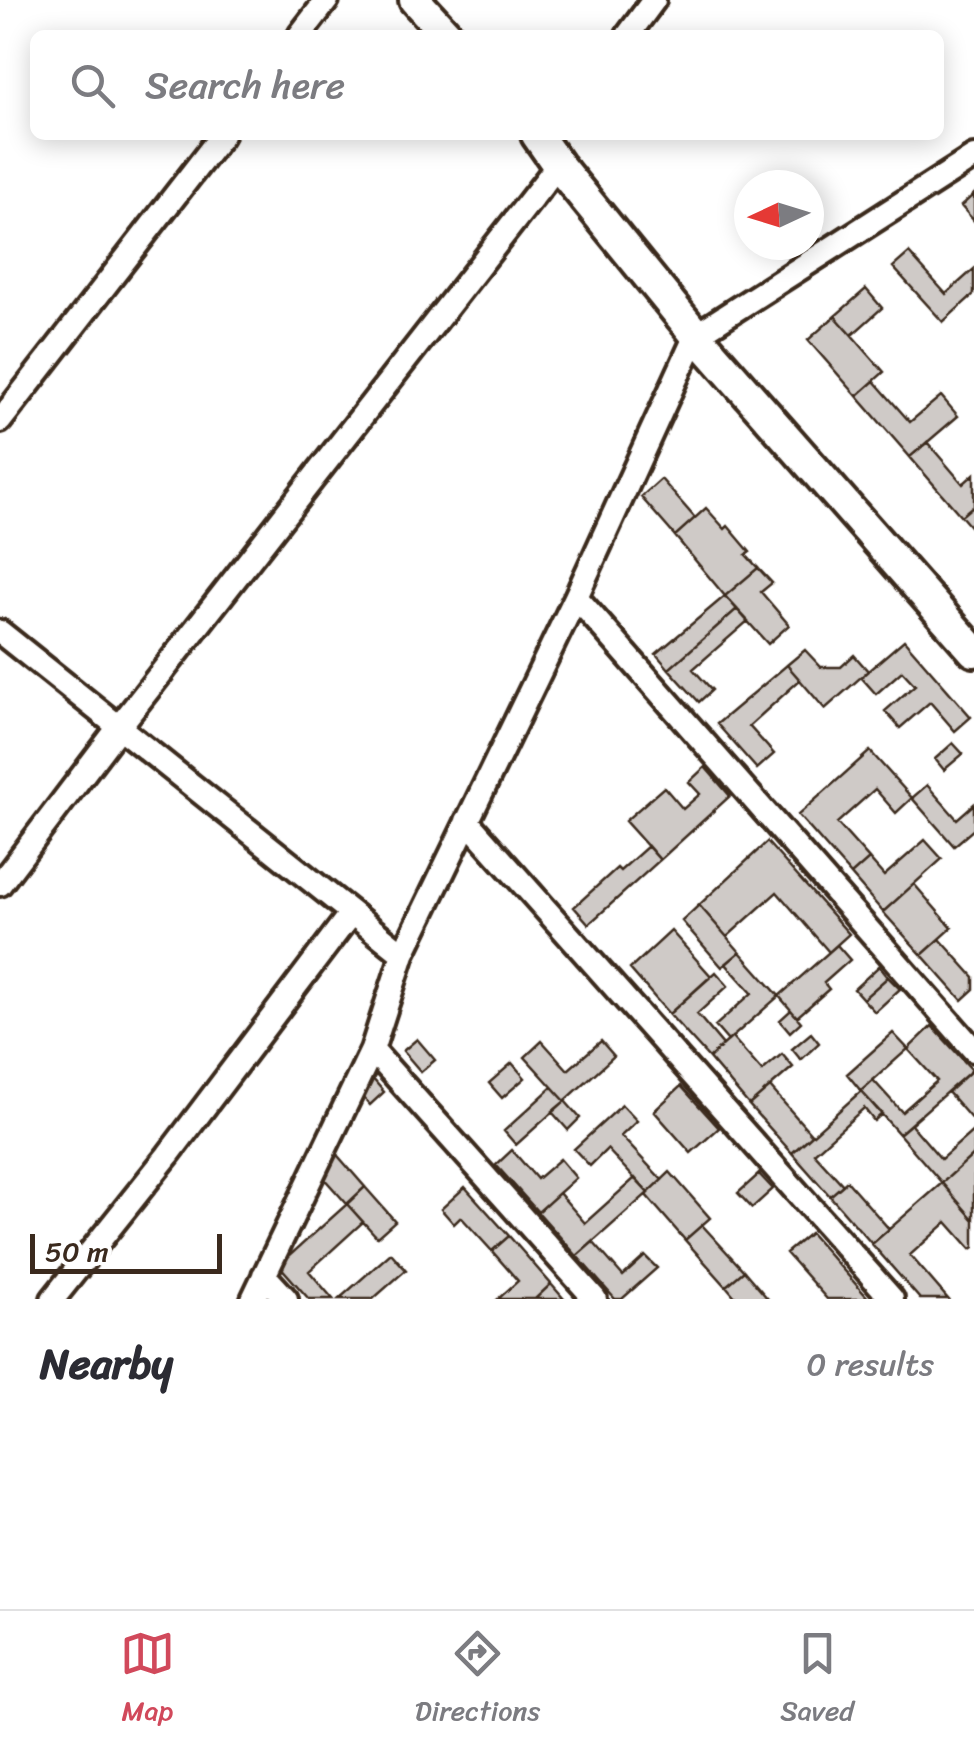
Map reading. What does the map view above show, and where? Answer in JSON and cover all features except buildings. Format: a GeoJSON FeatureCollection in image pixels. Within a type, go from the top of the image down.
{"type":"FeatureCollection","features":[{"type":"Feature","properties":{"kind":"street"},"geometry":{"type":"LineString","coordinates":[[304,30],[327,0]]}},
{"type":"Feature","properties":{"kind":"street"},"geometry":{"type":"LineString","coordinates":[[415,0],[442,30]]}},
{"type":"Feature","properties":{"kind":"street"},"geometry":{"type":"LineString","coordinates":[[632,30],[654,0]]}},
{"type":"Feature","properties":{"kind":"street"},"geometry":{"type":"LineString","coordinates":[[0,421],[218,140]]}},
{"type":"Feature","properties":{"kind":"street"},"geometry":{"type":"LineString","coordinates":[[0,884],[548,145],[696,335],[974,651]]}},
{"type":"Feature","properties":{"kind":"street"},"geometry":{"type":"LineString","coordinates":[[253,1299],[372,1050],[402,954],[576,597],[696,335],[974,157]]}},
{"type":"Feature","properties":{"kind":"street"},"geometry":{"type":"LineString","coordinates":[[576,597],[974,1050]]}},
{"type":"Feature","properties":{"kind":"street"},"geometry":{"type":"LineString","coordinates":[[0,632],[402,954]]}},
{"type":"Feature","properties":{"kind":"street"},"geometry":{"type":"LineString","coordinates":[[467,821],[892,1299]]}},
{"type":"Feature","properties":{"kind":"street"},"geometry":{"type":"LineString","coordinates":[[54,1299],[350,913]]}},
{"type":"Feature","properties":{"kind":"street"},"geometry":{"type":"LineString","coordinates":[[372,1050],[595,1299]]}},
{"type":"Feature","properties":{"kind":"street"},"geometry":{"type":"LineString","coordinates":[[264,1275],[286,1299]]}}]}
